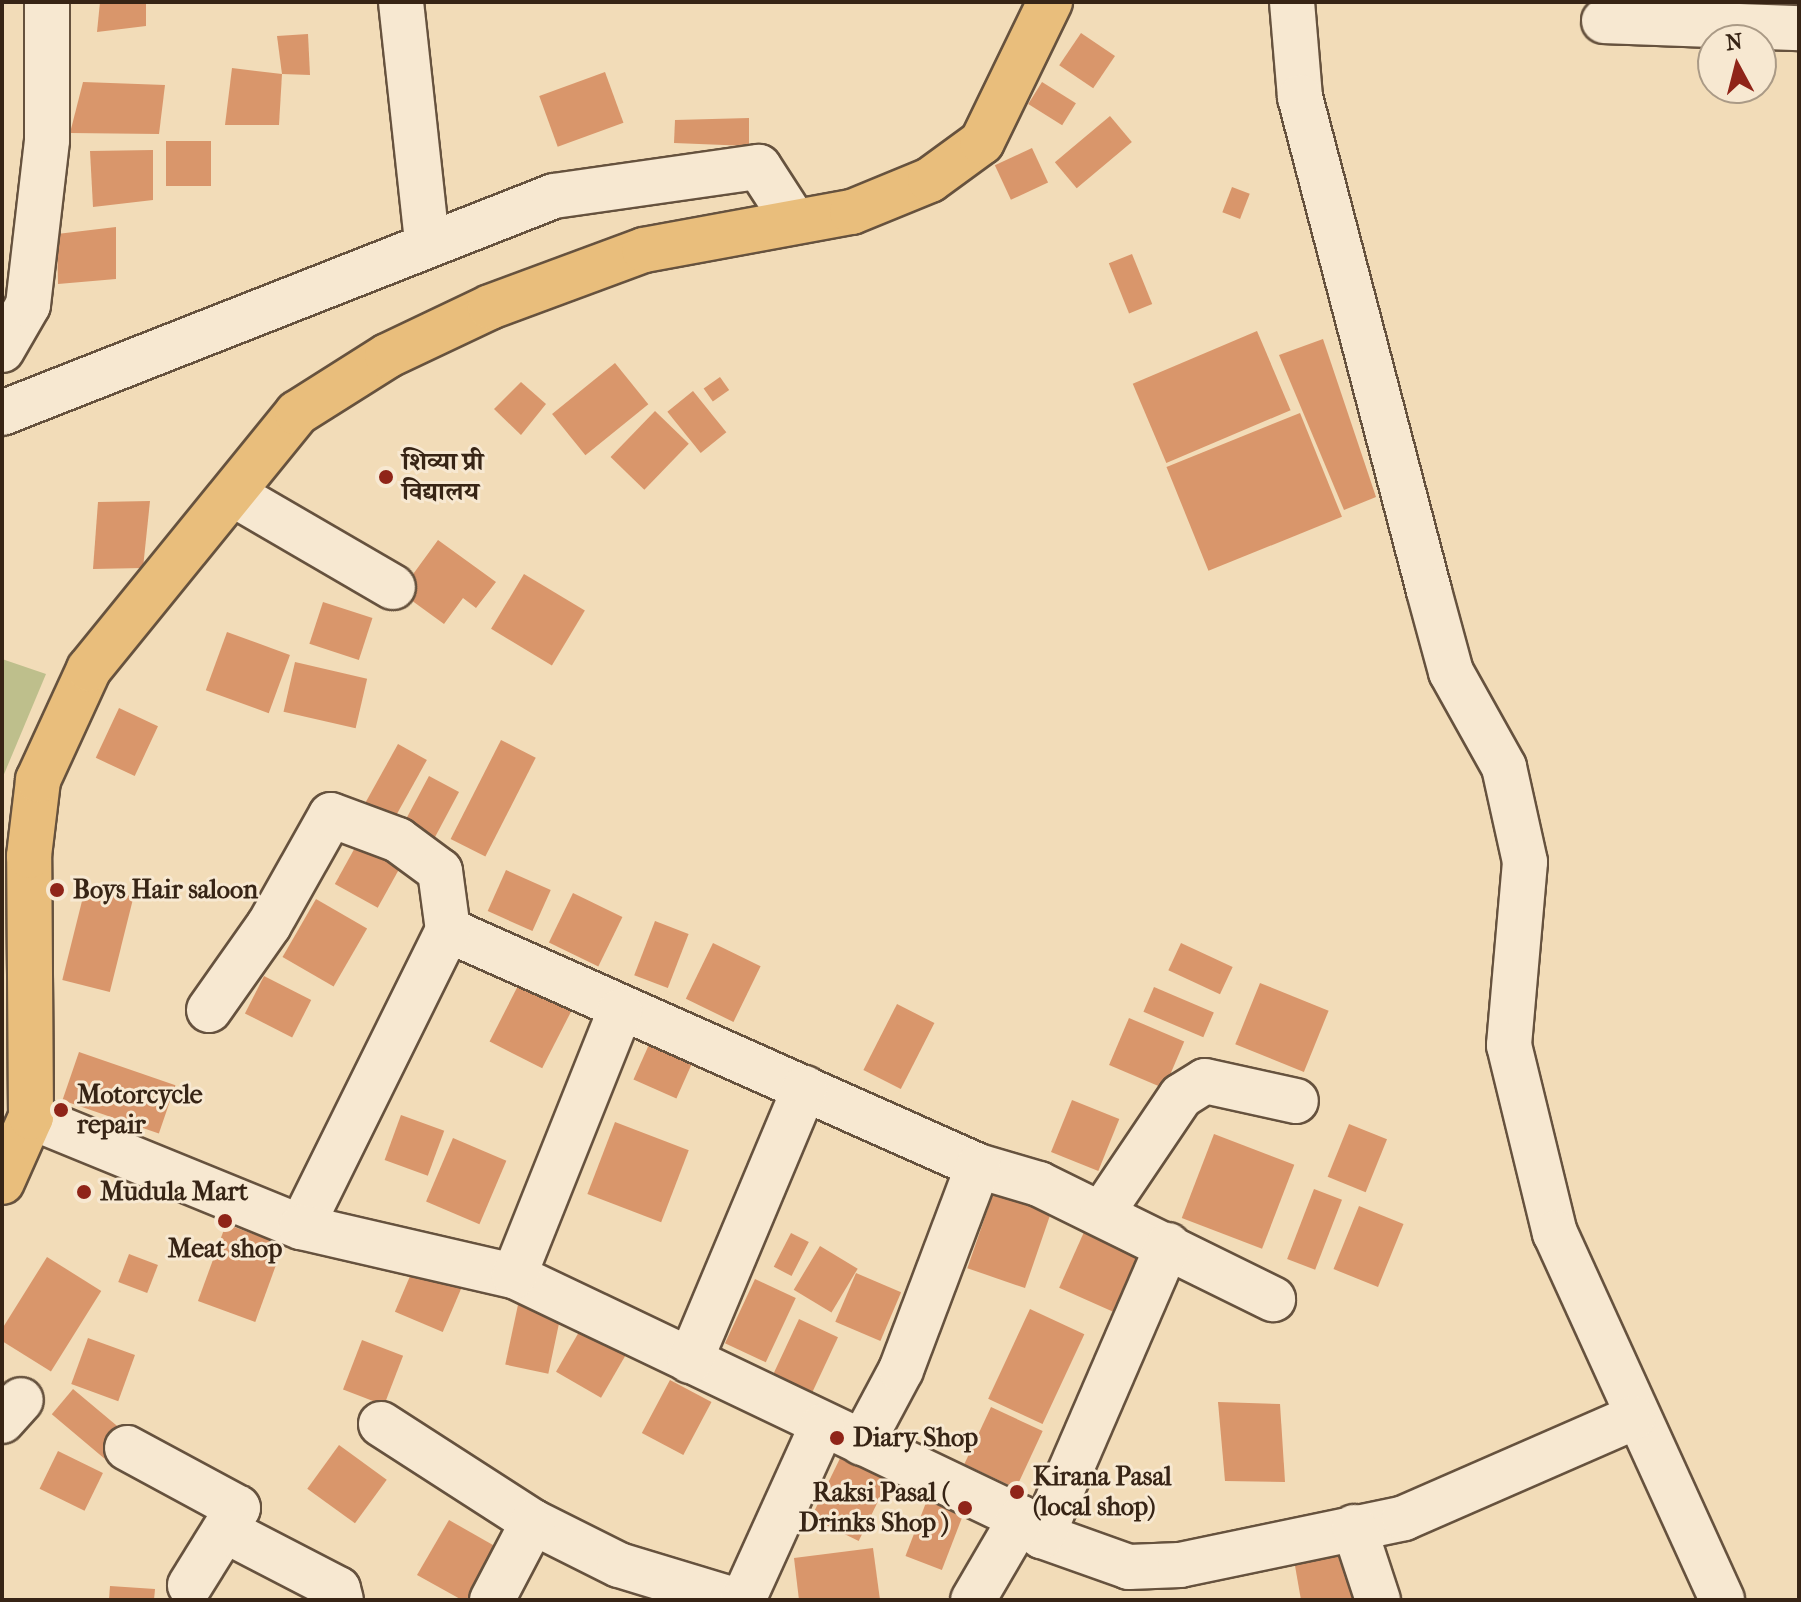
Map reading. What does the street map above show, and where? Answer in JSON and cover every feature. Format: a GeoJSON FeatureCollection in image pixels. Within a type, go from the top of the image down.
{"type":"FeatureCollection","features":[{"type":"Feature","properties":{"kind":"main road"},"geometry":{"type":"LineString","coordinates":[[2,1182],[31,1117],[29,856],[38,780],[89,669],[297,413],[387,356],[490,307],[644,250],[792,218],[852,212],[930,180],[982,142],[1050,2]]}},
{"type":"Feature","properties":{"kind":"street"},"geometry":{"type":"LineString","coordinates":[[2,350],[28,305],[47,140],[47,2]]}},
{"type":"Feature","properties":{"kind":"street"},"geometry":{"type":"LineString","coordinates":[[401,2],[427,243]]}},
{"type":"Feature","properties":{"kind":"street"},"geometry":{"type":"LineString","coordinates":[[1292,2],[1300,97],[1429,591],[1451,672],[1504,767],[1525,862],[1509,1045],[1555,1233],[1633,1418],[1722,1600]]}},
{"type":"Feature","properties":{"kind":"street"},"geometry":{"type":"LineString","coordinates":[[1604,21],[1719,14],[1799,28]]}},
{"type":"Feature","properties":{"kind":"street"},"geometry":{"type":"LineString","coordinates":[[2,413],[427,243],[554,196],[759,167],[792,218]]}},
{"type":"Feature","properties":{"kind":"street"},"geometry":{"type":"LineString","coordinates":[[233,494],[393,587]]}},
{"type":"Feature","properties":{"kind":"street"},"geometry":{"type":"LineString","coordinates":[[209,1010],[331,815],[398,840],[440,871],[448,930],[301,1227]]}},
{"type":"Feature","properties":{"kind":"street"},"geometry":{"type":"LineString","coordinates":[[448,930],[620,1011],[805,1088],[978,1166],[1102,1213],[1273,1299]]}},
{"type":"Feature","properties":{"kind":"street"},"geometry":{"type":"LineString","coordinates":[[514,1276],[620,1011]]}},
{"type":"Feature","properties":{"kind":"street"},"geometry":{"type":"LineString","coordinates":[[1102,1213],[1181,1096],[1205,1081],[1296,1101]]}},
{"type":"Feature","properties":{"kind":"street"},"geometry":{"type":"LineString","coordinates":[[690,1361],[805,1088]]}},
{"type":"Feature","properties":{"kind":"street"},"geometry":{"type":"LineString","coordinates":[[31,1117],[301,1227],[514,1276],[862,1443],[1094,1559],[1155,1567],[1404,1518],[1633,1418]]}},
{"type":"Feature","properties":{"kind":"street"},"geometry":{"type":"LineString","coordinates":[[862,1443],[901,1370],[978,1166]]}},
{"type":"Feature","properties":{"kind":"street"},"geometry":{"type":"LineString","coordinates":[[973,1600],[1031,1527],[1168,1245]]}},
{"type":"Feature","properties":{"kind":"street"},"geometry":{"type":"LineString","coordinates":[[381,1424],[533,1522],[619,1565],[734,1600]]}},
{"type":"Feature","properties":{"kind":"street"},"geometry":{"type":"LineString","coordinates":[[743,1600],[822,1426]]}},
{"type":"Feature","properties":{"kind":"street"},"geometry":{"type":"LineString","coordinates":[[127,1448],[238,1508],[228,1532],[190,1585]]}},
{"type":"Feature","properties":{"kind":"street"},"geometry":{"type":"LineString","coordinates":[[492,1600],[533,1522]]}},
{"type":"Feature","properties":{"kind":"street"},"geometry":{"type":"LineString","coordinates":[[1354,1527],[1378,1600]]}},
{"type":"Feature","properties":{"kind":"street"},"geometry":{"type":"LineString","coordinates":[[228,1532],[338,1589],[341,1600]]}},
{"type":"Feature","properties":{"kind":"green space"},"geometry":{"type":"Polygon","coordinates":[[[2,659],[46,674],[2,779],[2,659]]]}},
{"type":"Feature","properties":{"kind":"building"},"geometry":{"type":"Polygon","coordinates":[[[100,2],[146,2],[146,26],[97,32],[100,2]]]}},
{"type":"Feature","properties":{"kind":"building"},"geometry":{"type":"Polygon","coordinates":[[[1081,33],[1115,56],[1093,88],[1059,65],[1081,33]]]}},
{"type":"Feature","properties":{"kind":"building"},"geometry":{"type":"Polygon","coordinates":[[[308,34],[310,75],[282,74],[277,36],[308,34]]]}},
{"type":"Feature","properties":{"kind":"building"},"geometry":{"type":"Polygon","coordinates":[[[232,68],[282,74],[279,125],[225,125],[232,68]]]}},
{"type":"Feature","properties":{"kind":"building"},"geometry":{"type":"Polygon","coordinates":[[[605,72],[623,123],[558,147],[539,96],[605,72]]]}},
{"type":"Feature","properties":{"kind":"building"},"geometry":{"type":"Polygon","coordinates":[[[83,82],[165,85],[159,134],[70,133],[83,82]]]}},
{"type":"Feature","properties":{"kind":"building"},"geometry":{"type":"Polygon","coordinates":[[[1042,82],[1076,103],[1062,125],[1028,104],[1042,82]]]}},
{"type":"Feature","properties":{"kind":"building"},"geometry":{"type":"Polygon","coordinates":[[[1110,116],[1132,142],[1077,188],[1055,162],[1110,116]]]}},
{"type":"Feature","properties":{"kind":"building"},"geometry":{"type":"Polygon","coordinates":[[[749,118],[749,146],[674,143],[675,120],[749,118]]]}},
{"type":"Feature","properties":{"kind":"building"},"geometry":{"type":"Polygon","coordinates":[[[166,141],[211,141],[211,186],[166,186],[166,141]]]}},
{"type":"Feature","properties":{"kind":"building"},"geometry":{"type":"Polygon","coordinates":[[[1032,148],[1048,182],[1011,200],[995,165],[1032,148]]]}},
{"type":"Feature","properties":{"kind":"building"},"geometry":{"type":"Polygon","coordinates":[[[153,150],[153,200],[93,207],[90,151],[153,150]]]}},
{"type":"Feature","properties":{"kind":"building"},"geometry":{"type":"Polygon","coordinates":[[[1232,187],[1250,194],[1240,219],[1222,212],[1232,187]]]}},
{"type":"Feature","properties":{"kind":"building"},"geometry":{"type":"Polygon","coordinates":[[[116,227],[116,279],[58,284],[57,234],[116,227]]]}},
{"type":"Feature","properties":{"kind":"building"},"geometry":{"type":"Polygon","coordinates":[[[1132,254],[1152,304],[1129,313],[1109,263],[1132,254]]]}},
{"type":"Feature","properties":{"kind":"building"},"geometry":{"type":"Polygon","coordinates":[[[1257,331],[1291,410],[1166,463],[1133,384],[1257,331]]]}},
{"type":"Feature","properties":{"kind":"building"},"geometry":{"type":"Polygon","coordinates":[[[1323,339],[1376,497],[1344,510],[1279,355],[1323,339]]]}},
{"type":"Feature","properties":{"kind":"building"},"geometry":{"type":"Polygon","coordinates":[[[615,363],[648,404],[585,455],[552,414],[615,363]]]}},
{"type":"Feature","properties":{"kind":"building"},"geometry":{"type":"Polygon","coordinates":[[[720,377],[729,390],[713,402],[704,388],[720,377]]]}},
{"type":"Feature","properties":{"kind":"building"},"geometry":{"type":"Polygon","coordinates":[[[521,382],[546,404],[521,435],[494,409],[521,382]]]}},
{"type":"Feature","properties":{"kind":"building"},"geometry":{"type":"Polygon","coordinates":[[[693,391],[726,432],[701,453],[667,412],[693,391]]]}},
{"type":"Feature","properties":{"kind":"building"},"geometry":{"type":"Polygon","coordinates":[[[655,411],[689,444],[644,490],[611,457],[655,411]]]}},
{"type":"Feature","properties":{"kind":"building"},"geometry":{"type":"Polygon","coordinates":[[[1300,413],[1342,517],[1208,571],[1166,467],[1300,413]]]}},
{"type":"Feature","properties":{"kind":"building"},"geometry":{"type":"Polygon","coordinates":[[[150,501],[143,568],[93,569],[98,502],[150,501]]]}},
{"type":"Feature","properties":{"kind":"building"},"geometry":{"type":"Polygon","coordinates":[[[438,540],[496,582],[476,608],[463,598],[444,624],[400,592],[438,540]]]}},
{"type":"Feature","properties":{"kind":"building"},"geometry":{"type":"Polygon","coordinates":[[[524,574],[585,611],[552,665],[491,629],[524,574]]]}},
{"type":"Feature","properties":{"kind":"building"},"geometry":{"type":"Polygon","coordinates":[[[323,602],[372,618],[359,660],[309,644],[323,602]]]}},
{"type":"Feature","properties":{"kind":"building"},"geometry":{"type":"Polygon","coordinates":[[[227,632],[290,655],[269,713],[206,690],[227,632]]]}},
{"type":"Feature","properties":{"kind":"building"},"geometry":{"type":"Polygon","coordinates":[[[295,662],[367,679],[356,728],[284,712],[295,662]]]}},
{"type":"Feature","properties":{"kind":"building"},"geometry":{"type":"Polygon","coordinates":[[[119,708],[158,726],[135,776],[96,758],[119,708]]]}},
{"type":"Feature","properties":{"kind":"building"},"geometry":{"type":"Polygon","coordinates":[[[501,740],[536,758],[485,857],[451,839],[501,740]]]}},
{"type":"Feature","properties":{"kind":"building"},"geometry":{"type":"Polygon","coordinates":[[[398,744],[427,760],[393,820],[365,804],[398,744]]]}},
{"type":"Feature","properties":{"kind":"building"},"geometry":{"type":"Polygon","coordinates":[[[429,776],[459,792],[433,841],[403,825],[429,776]]]}},
{"type":"Feature","properties":{"kind":"building"},"geometry":{"type":"Polygon","coordinates":[[[362,835],[405,859],[378,908],[335,884],[362,835]]]}},
{"type":"Feature","properties":{"kind":"building"},"geometry":{"type":"Polygon","coordinates":[[[506,870],[551,890],[532,931],[488,911],[506,870]]]}},
{"type":"Feature","properties":{"kind":"building"},"geometry":{"type":"Polygon","coordinates":[[[86,885],[134,897],[110,992],[62,980],[86,885]]]}},
{"type":"Feature","properties":{"kind":"building"},"geometry":{"type":"Polygon","coordinates":[[[573,893],[622,917],[598,967],[549,942],[573,893]]]}},
{"type":"Feature","properties":{"kind":"building"},"geometry":{"type":"Polygon","coordinates":[[[316,899],[367,928],[334,987],[282,957],[316,899]]]}},
{"type":"Feature","properties":{"kind":"building"},"geometry":{"type":"Polygon","coordinates":[[[655,921],[689,934],[668,988],[634,975],[655,921]]]}},
{"type":"Feature","properties":{"kind":"building"},"geometry":{"type":"Polygon","coordinates":[[[713,943],[761,966],[733,1022],[686,999],[713,943]]]}},
{"type":"Feature","properties":{"kind":"building"},"geometry":{"type":"Polygon","coordinates":[[[1181,943],[1233,967],[1220,994],[1168,970],[1181,943]]]}},
{"type":"Feature","properties":{"kind":"building"},"geometry":{"type":"Polygon","coordinates":[[[525,972],[578,999],[542,1068],[490,1041],[525,972]]]}},
{"type":"Feature","properties":{"kind":"building"},"geometry":{"type":"Polygon","coordinates":[[[264,976],[311,1000],[292,1037],[245,1013],[264,976]]]}},
{"type":"Feature","properties":{"kind":"building"},"geometry":{"type":"Polygon","coordinates":[[[1260,983],[1329,1011],[1304,1072],[1235,1044],[1260,983]]]}},
{"type":"Feature","properties":{"kind":"building"},"geometry":{"type":"Polygon","coordinates":[[[1154,987],[1214,1012],[1203,1037],[1143,1012],[1154,987]]]}},
{"type":"Feature","properties":{"kind":"building"},"geometry":{"type":"Polygon","coordinates":[[[897,1004],[934,1023],[901,1089],[863,1070],[897,1004]]]}},
{"type":"Feature","properties":{"kind":"building"},"geometry":{"type":"Polygon","coordinates":[[[1129,1018],[1184,1041],[1164,1088],[1109,1065],[1129,1018]]]}},
{"type":"Feature","properties":{"kind":"building"},"geometry":{"type":"Polygon","coordinates":[[[655,1031],[698,1050],[676,1099],[633,1079],[655,1031]]]}},
{"type":"Feature","properties":{"kind":"building"},"geometry":{"type":"Polygon","coordinates":[[[79,1052],[175,1085],[159,1133],[62,1100],[79,1052]]]}},
{"type":"Feature","properties":{"kind":"building"},"geometry":{"type":"Polygon","coordinates":[[[1072,1100],[1119,1119],[1098,1171],[1051,1152],[1072,1100]]]}},
{"type":"Feature","properties":{"kind":"building"},"geometry":{"type":"Polygon","coordinates":[[[401,1115],[444,1131],[428,1176],[385,1160],[401,1115]]]}},
{"type":"Feature","properties":{"kind":"building"},"geometry":{"type":"Polygon","coordinates":[[[615,1122],[689,1150],[661,1222],[587,1194],[615,1122]]]}},
{"type":"Feature","properties":{"kind":"building"},"geometry":{"type":"Polygon","coordinates":[[[1349,1124],[1387,1139],[1366,1192],[1328,1177],[1349,1124]]]}},
{"type":"Feature","properties":{"kind":"building"},"geometry":{"type":"Polygon","coordinates":[[[1214,1134],[1294,1165],[1262,1249],[1182,1218],[1214,1134]]]}},
{"type":"Feature","properties":{"kind":"building"},"geometry":{"type":"Polygon","coordinates":[[[453,1138],[506,1161],[479,1224],[426,1202],[453,1138]]]}},
{"type":"Feature","properties":{"kind":"building"},"geometry":{"type":"Polygon","coordinates":[[[996,1185],[1054,1205],[1025,1288],[967,1268],[996,1185]]]}},
{"type":"Feature","properties":{"kind":"building"},"geometry":{"type":"Polygon","coordinates":[[[1314,1189],[1342,1200],[1315,1270],[1287,1259],[1314,1189]]]}},
{"type":"Feature","properties":{"kind":"building"},"geometry":{"type":"Polygon","coordinates":[[[1359,1206],[1404,1224],[1378,1287],[1334,1269],[1359,1206]]]}},
{"type":"Feature","properties":{"kind":"building"},"geometry":{"type":"Polygon","coordinates":[[[226,1224],[283,1245],[255,1322],[198,1301],[226,1224]]]}},
{"type":"Feature","properties":{"kind":"building"},"geometry":{"type":"Polygon","coordinates":[[[1084,1232],[1145,1259],[1120,1315],[1059,1288],[1084,1232]]]}},
{"type":"Feature","properties":{"kind":"building"},"geometry":{"type":"Polygon","coordinates":[[[791,1233],[809,1242],[792,1276],[774,1267],[791,1233]]]}},
{"type":"Feature","properties":{"kind":"building"},"geometry":{"type":"Polygon","coordinates":[[[820,1246],[858,1269],[831,1312],[794,1290],[820,1246]]]}},
{"type":"Feature","properties":{"kind":"building"},"geometry":{"type":"Polygon","coordinates":[[[129,1254],[158,1265],[147,1293],[118,1282],[129,1254]]]}},
{"type":"Feature","properties":{"kind":"building"},"geometry":{"type":"Polygon","coordinates":[[[47,1257],[101,1291],[51,1371],[2,1341],[2,1329],[47,1257]]]}},
{"type":"Feature","properties":{"kind":"building"},"geometry":{"type":"Polygon","coordinates":[[[416,1262],[464,1282],[443,1332],[395,1312],[416,1262]]]}},
{"type":"Feature","properties":{"kind":"building"},"geometry":{"type":"Polygon","coordinates":[[[856,1273],[901,1292],[880,1341],[835,1322],[856,1273]]]}},
{"type":"Feature","properties":{"kind":"building"},"geometry":{"type":"Polygon","coordinates":[[[755,1279],[796,1298],[766,1362],[725,1343],[755,1279]]]}},
{"type":"Feature","properties":{"kind":"building"},"geometry":{"type":"Polygon","coordinates":[[[519,1300],[562,1309],[548,1374],[505,1365],[519,1300]]]}},
{"type":"Feature","properties":{"kind":"building"},"geometry":{"type":"Polygon","coordinates":[[[1030,1309],[1084,1334],[1043,1424],[988,1399],[1030,1309]]]}},
{"type":"Feature","properties":{"kind":"building"},"geometry":{"type":"Polygon","coordinates":[[[799,1319],[838,1337],[808,1402],[769,1384],[799,1319]]]}},
{"type":"Feature","properties":{"kind":"building"},"geometry":{"type":"Polygon","coordinates":[[[583,1325],[628,1351],[601,1398],[556,1372],[583,1325]]]}},
{"type":"Feature","properties":{"kind":"building"},"geometry":{"type":"Polygon","coordinates":[[[88,1338],[135,1355],[118,1401],[71,1384],[88,1338]]]}},
{"type":"Feature","properties":{"kind":"building"},"geometry":{"type":"Polygon","coordinates":[[[362,1340],[403,1356],[384,1405],[343,1389],[362,1340]]]}},
{"type":"Feature","properties":{"kind":"building"},"geometry":{"type":"Polygon","coordinates":[[[670,1380],[711,1402],[683,1455],[642,1433],[670,1380]]]}},
{"type":"Feature","properties":{"kind":"building"},"geometry":{"type":"Polygon","coordinates":[[[73,1389],[126,1433],[105,1459],[52,1414],[73,1389]]]}},
{"type":"Feature","properties":{"kind":"building"},"geometry":{"type":"Polygon","coordinates":[[[1218,1402],[1280,1404],[1285,1482],[1225,1481],[1218,1402]]]}},
{"type":"Feature","properties":{"kind":"building"},"geometry":{"type":"Polygon","coordinates":[[[991,1407],[1043,1431],[1016,1488],[964,1464],[991,1407]]]}},
{"type":"Feature","properties":{"kind":"building"},"geometry":{"type":"Polygon","coordinates":[[[847,1444],[895,1467],[859,1541],[811,1518],[847,1444]]]}},
{"type":"Feature","properties":{"kind":"building"},"geometry":{"type":"Polygon","coordinates":[[[339,1445],[387,1480],[355,1523],[307,1489],[339,1445]]]}},
{"type":"Feature","properties":{"kind":"building"},"geometry":{"type":"Polygon","coordinates":[[[58,1451],[103,1473],[85,1511],[40,1489],[58,1451]]]}},
{"type":"Feature","properties":{"kind":"building"},"geometry":{"type":"Polygon","coordinates":[[[932,1487],[968,1501],[942,1570],[905,1556],[932,1487]]]}},
{"type":"Feature","properties":{"kind":"building"},"geometry":{"type":"Polygon","coordinates":[[[449,1520],[507,1553],[480,1600],[462,1600],[417,1575],[449,1520]]]}},
{"type":"Feature","properties":{"kind":"building"},"geometry":{"type":"Polygon","coordinates":[[[873,1548],[880,1600],[799,1600],[794,1558],[873,1548]]]}},
{"type":"Feature","properties":{"kind":"building"},"geometry":{"type":"Polygon","coordinates":[[[1351,1550],[1359,1600],[1301,1600],[1294,1560],[1351,1550]]]}},
{"type":"Feature","properties":{"kind":"building"},"geometry":{"type":"Polygon","coordinates":[[[110,1586],[155,1589],[154,1600],[109,1600],[110,1586]]]}},
{"type":"Feature","properties":{"kind":"place","name":"शिव्या प्री विद्यालय"},"geometry":{"type":"Point","coordinates":[386,477]}},
{"type":"Feature","properties":{"kind":"place","name":"Boys Hair saloon"},"geometry":{"type":"Point","coordinates":[57,890]}},
{"type":"Feature","properties":{"kind":"place","name":"Motorcycle repair"},"geometry":{"type":"Point","coordinates":[61,1110]}},
{"type":"Feature","properties":{"kind":"place","name":"Mudula Mart"},"geometry":{"type":"Point","coordinates":[84,1192]}},
{"type":"Feature","properties":{"kind":"place","name":"Meat shop"},"geometry":{"type":"Point","coordinates":[225,1221]}},
{"type":"Feature","properties":{"kind":"place","name":"Diary Shop"},"geometry":{"type":"Point","coordinates":[837,1438]}},
{"type":"Feature","properties":{"kind":"place","name":"Kirana Pasal (local shop)"},"geometry":{"type":"Point","coordinates":[1017,1492]}},
{"type":"Feature","properties":{"kind":"place","name":"Raksi Pasal ( Drinks Shop )"},"geometry":{"type":"Point","coordinates":[965,1508]}}]}
